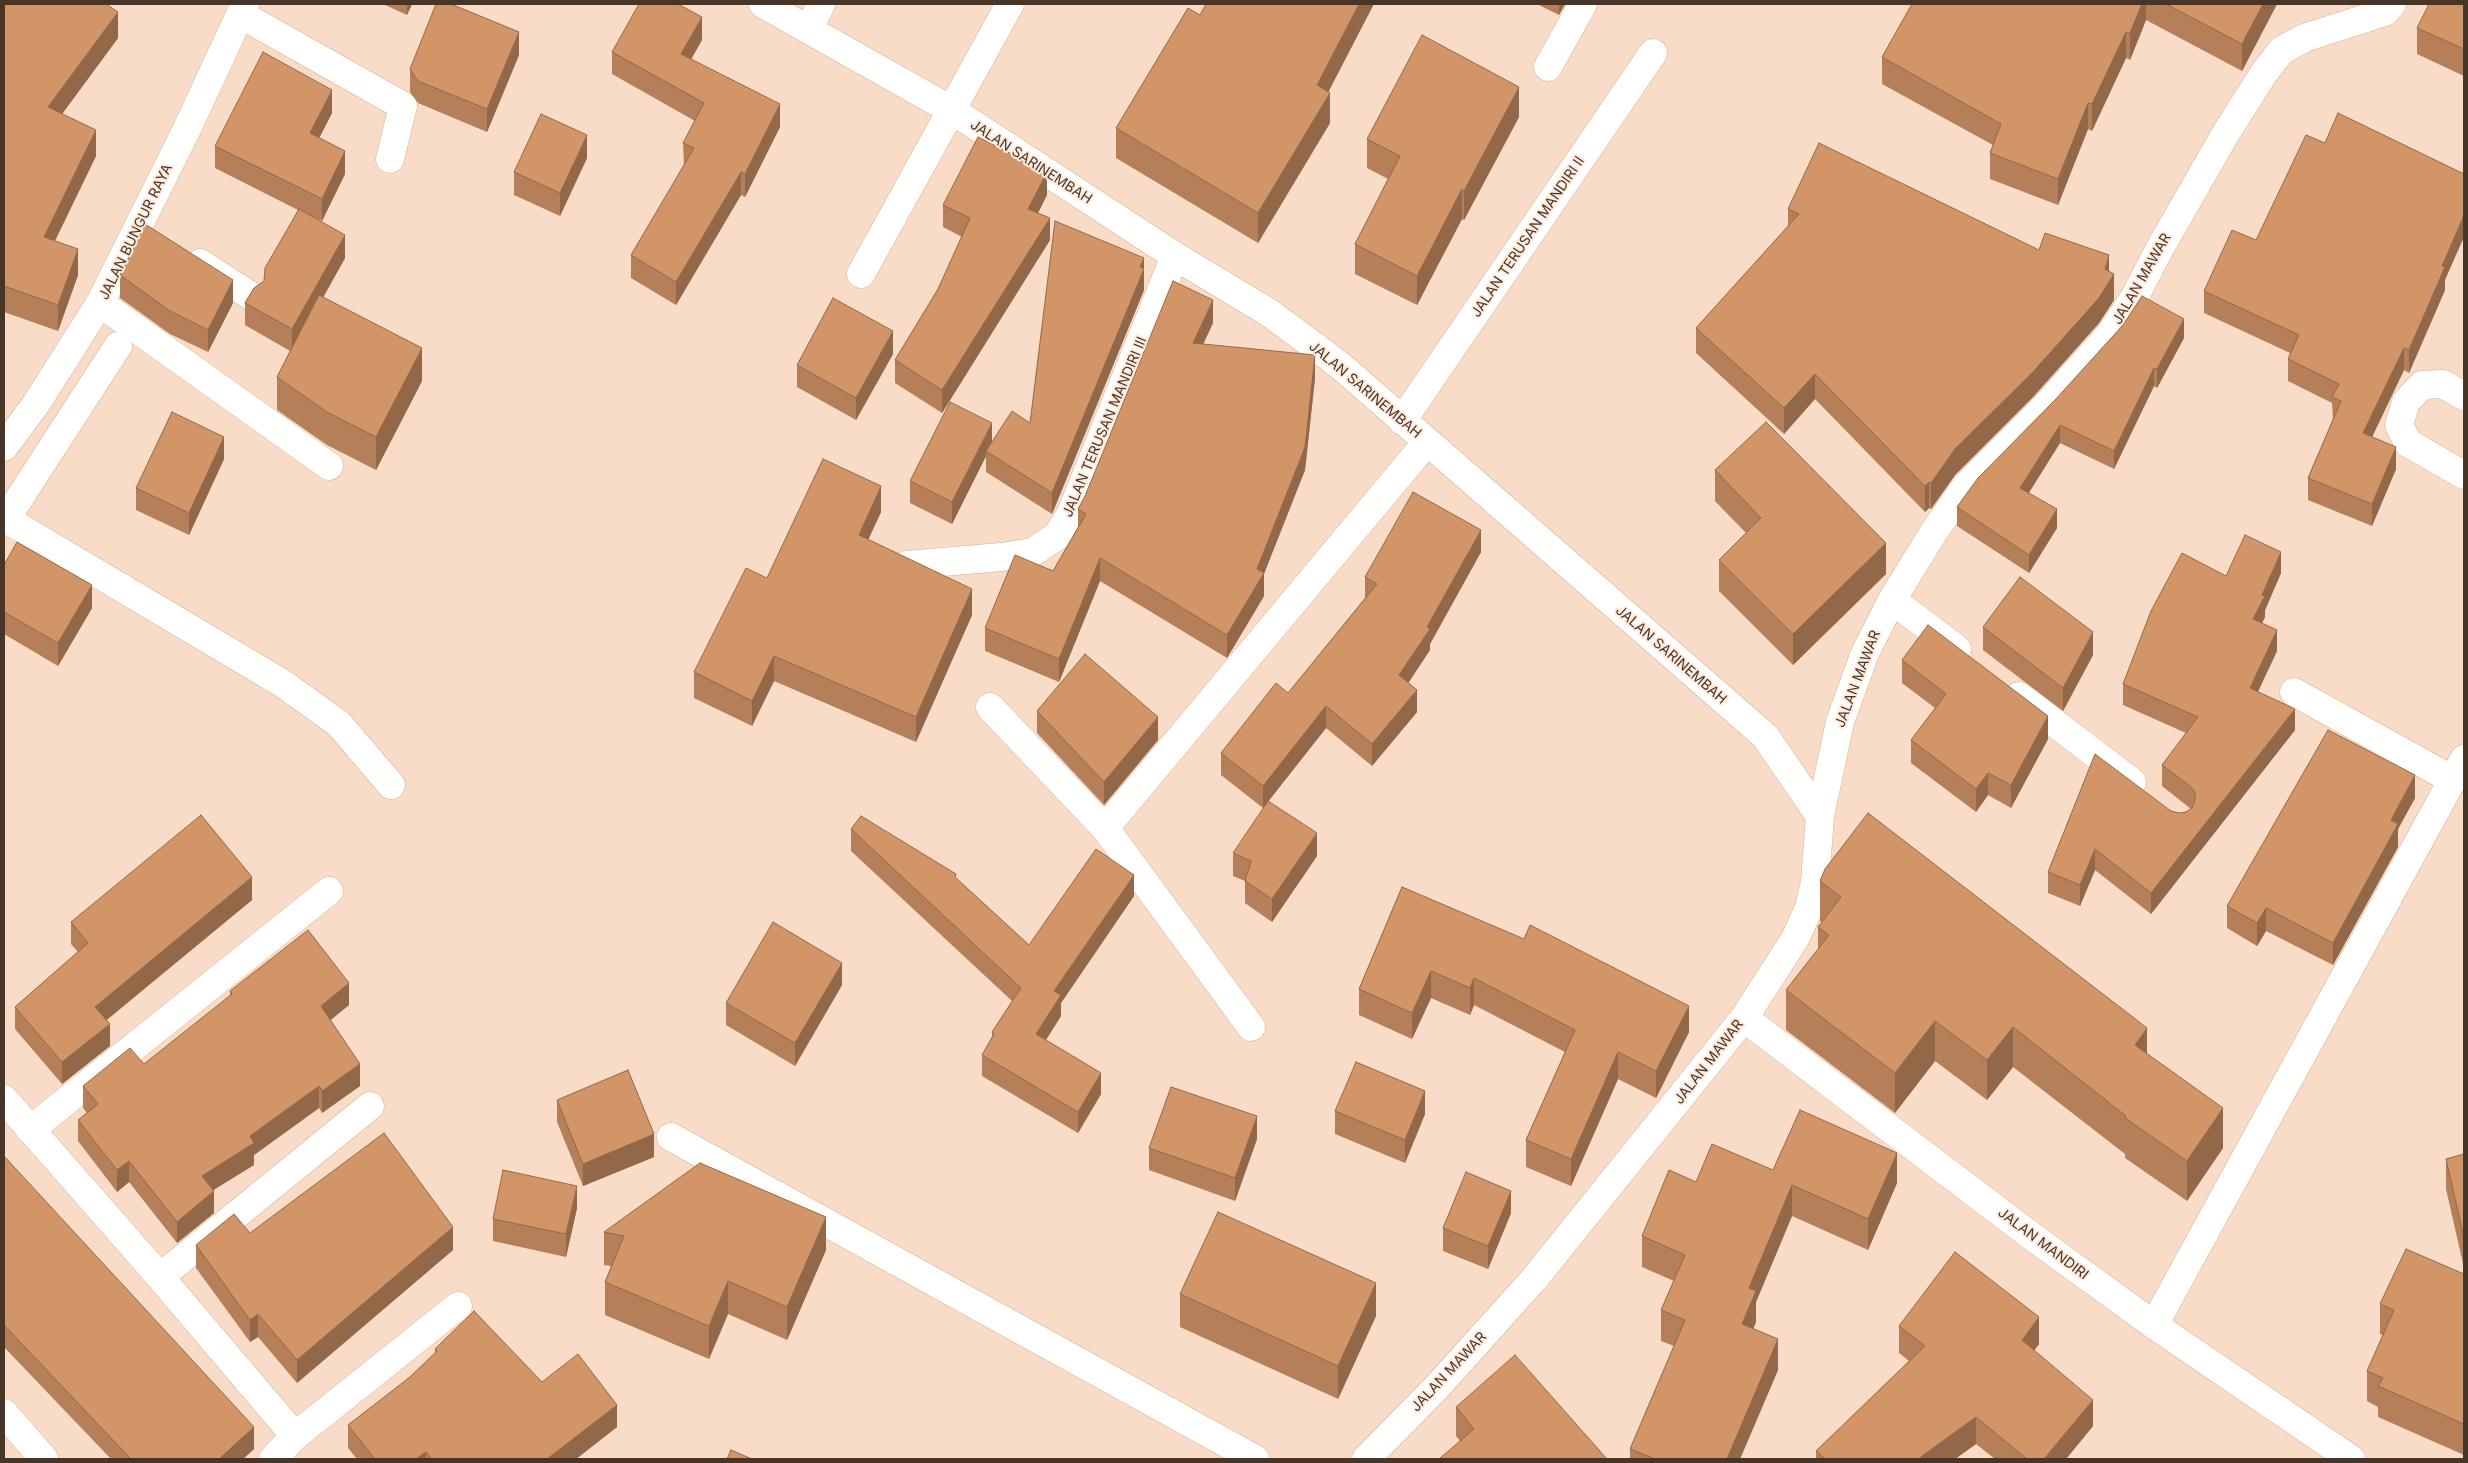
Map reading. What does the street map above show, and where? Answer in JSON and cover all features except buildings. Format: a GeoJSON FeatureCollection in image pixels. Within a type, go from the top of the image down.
{"type":"FeatureCollection","features":[{"type":"Feature","properties":{"kind":"street","name":"JALAN SARINEMBAH"},"geometry":{"type":"LineString","coordinates":[[763,4],[953,111],[1175,256],[1268,312],[1343,368],[1765,736],[1820,816]]}},
{"type":"Feature","properties":{"kind":"street"},"geometry":{"type":"LineString","coordinates":[[809,30],[821,4]]}},
{"type":"Feature","properties":{"kind":"street"},"geometry":{"type":"LineString","coordinates":[[861,274],[953,111],[1010,4]]}},
{"type":"Feature","properties":{"kind":"street"},"geometry":{"type":"LineString","coordinates":[[1548,67],[1583,4]]}},
{"type":"Feature","properties":{"kind":"street","name":"JALAN MAWAR"},"geometry":{"type":"LineString","coordinates":[[1366,1459],[1436,1387],[1535,1278],[1744,1018],[1795,939],[1809,908],[1814,882],[1820,816],[1840,722],[1865,653],[1892,600],[1935,530],[1966,486],[2044,408],[2111,333],[2134,298],[2160,248],[2226,133],[2264,73],[2281,51],[2304,38],[2385,12],[2392,4]]}},
{"type":"Feature","properties":{"kind":"street"},"geometry":{"type":"LineString","coordinates":[[243,9],[403,106],[390,159]]}},
{"type":"Feature","properties":{"kind":"street","name":"JALAN BUNGUR RAYA"},"geometry":{"type":"LineString","coordinates":[[4,446],[36,404],[100,303],[243,9]]}},
{"type":"Feature","properties":{"kind":"street","name":"JALAN TERUSAN MANDIRI II"},"geometry":{"type":"LineString","coordinates":[[1402,421],[1653,53]]}},
{"type":"Feature","properties":{"kind":"street"},"geometry":{"type":"LineString","coordinates":[[140,224],[251,296]]}},
{"type":"Feature","properties":{"kind":"street","name":"JALAN TERUSAN MANDIRI III"},"geometry":{"type":"LineString","coordinates":[[907,565],[1002,557],[1032,552],[1057,536],[1071,513],[1175,256]]}},
{"type":"Feature","properties":{"kind":"street"},"geometry":{"type":"LineString","coordinates":[[100,303],[329,466]]}},
{"type":"Feature","properties":{"kind":"street"},"geometry":{"type":"LineString","coordinates":[[118,346],[5,518],[282,683],[339,724],[390,786]]}},
{"type":"Feature","properties":{"kind":"street"},"geometry":{"type":"LineString","coordinates":[[2464,396],[2443,384],[2422,385],[2406,402],[2399,425],[2408,443],[2464,476]]}},
{"type":"Feature","properties":{"kind":"street"},"geometry":{"type":"LineString","coordinates":[[1105,828],[1427,442]]}},
{"type":"Feature","properties":{"kind":"street"},"geometry":{"type":"LineString","coordinates":[[1892,600],[1978,665]]}},
{"type":"Feature","properties":{"kind":"street"},"geometry":{"type":"LineString","coordinates":[[2001,683],[2149,795]]}},
{"type":"Feature","properties":{"kind":"street"},"geometry":{"type":"LineString","coordinates":[[2154,1326],[2457,784],[2294,692]]}},
{"type":"Feature","properties":{"kind":"street"},"geometry":{"type":"LineString","coordinates":[[990,707],[1105,828],[1251,1027]]}},
{"type":"Feature","properties":{"kind":"street"},"geometry":{"type":"LineString","coordinates":[[30,1130],[329,891]]}},
{"type":"Feature","properties":{"kind":"street","name":"JALAN MANDIRI"},"geometry":{"type":"LineString","coordinates":[[1744,1018],[2030,1235],[2154,1326],[2351,1459]]}},
{"type":"Feature","properties":{"kind":"street"},"geometry":{"type":"LineString","coordinates":[[4,1099],[160,1277],[295,1436]]}},
{"type":"Feature","properties":{"kind":"street"},"geometry":{"type":"LineString","coordinates":[[160,1277],[370,1106]]}},
{"type":"Feature","properties":{"kind":"street"},"geometry":{"type":"LineString","coordinates":[[671,1137],[1256,1459]]}},
{"type":"Feature","properties":{"kind":"street"},"geometry":{"type":"LineString","coordinates":[[273,1459],[295,1436],[458,1306]]}},
{"type":"Feature","properties":{"kind":"street"},"geometry":{"type":"LineString","coordinates":[[4,1414],[44,1459]]}}]}
